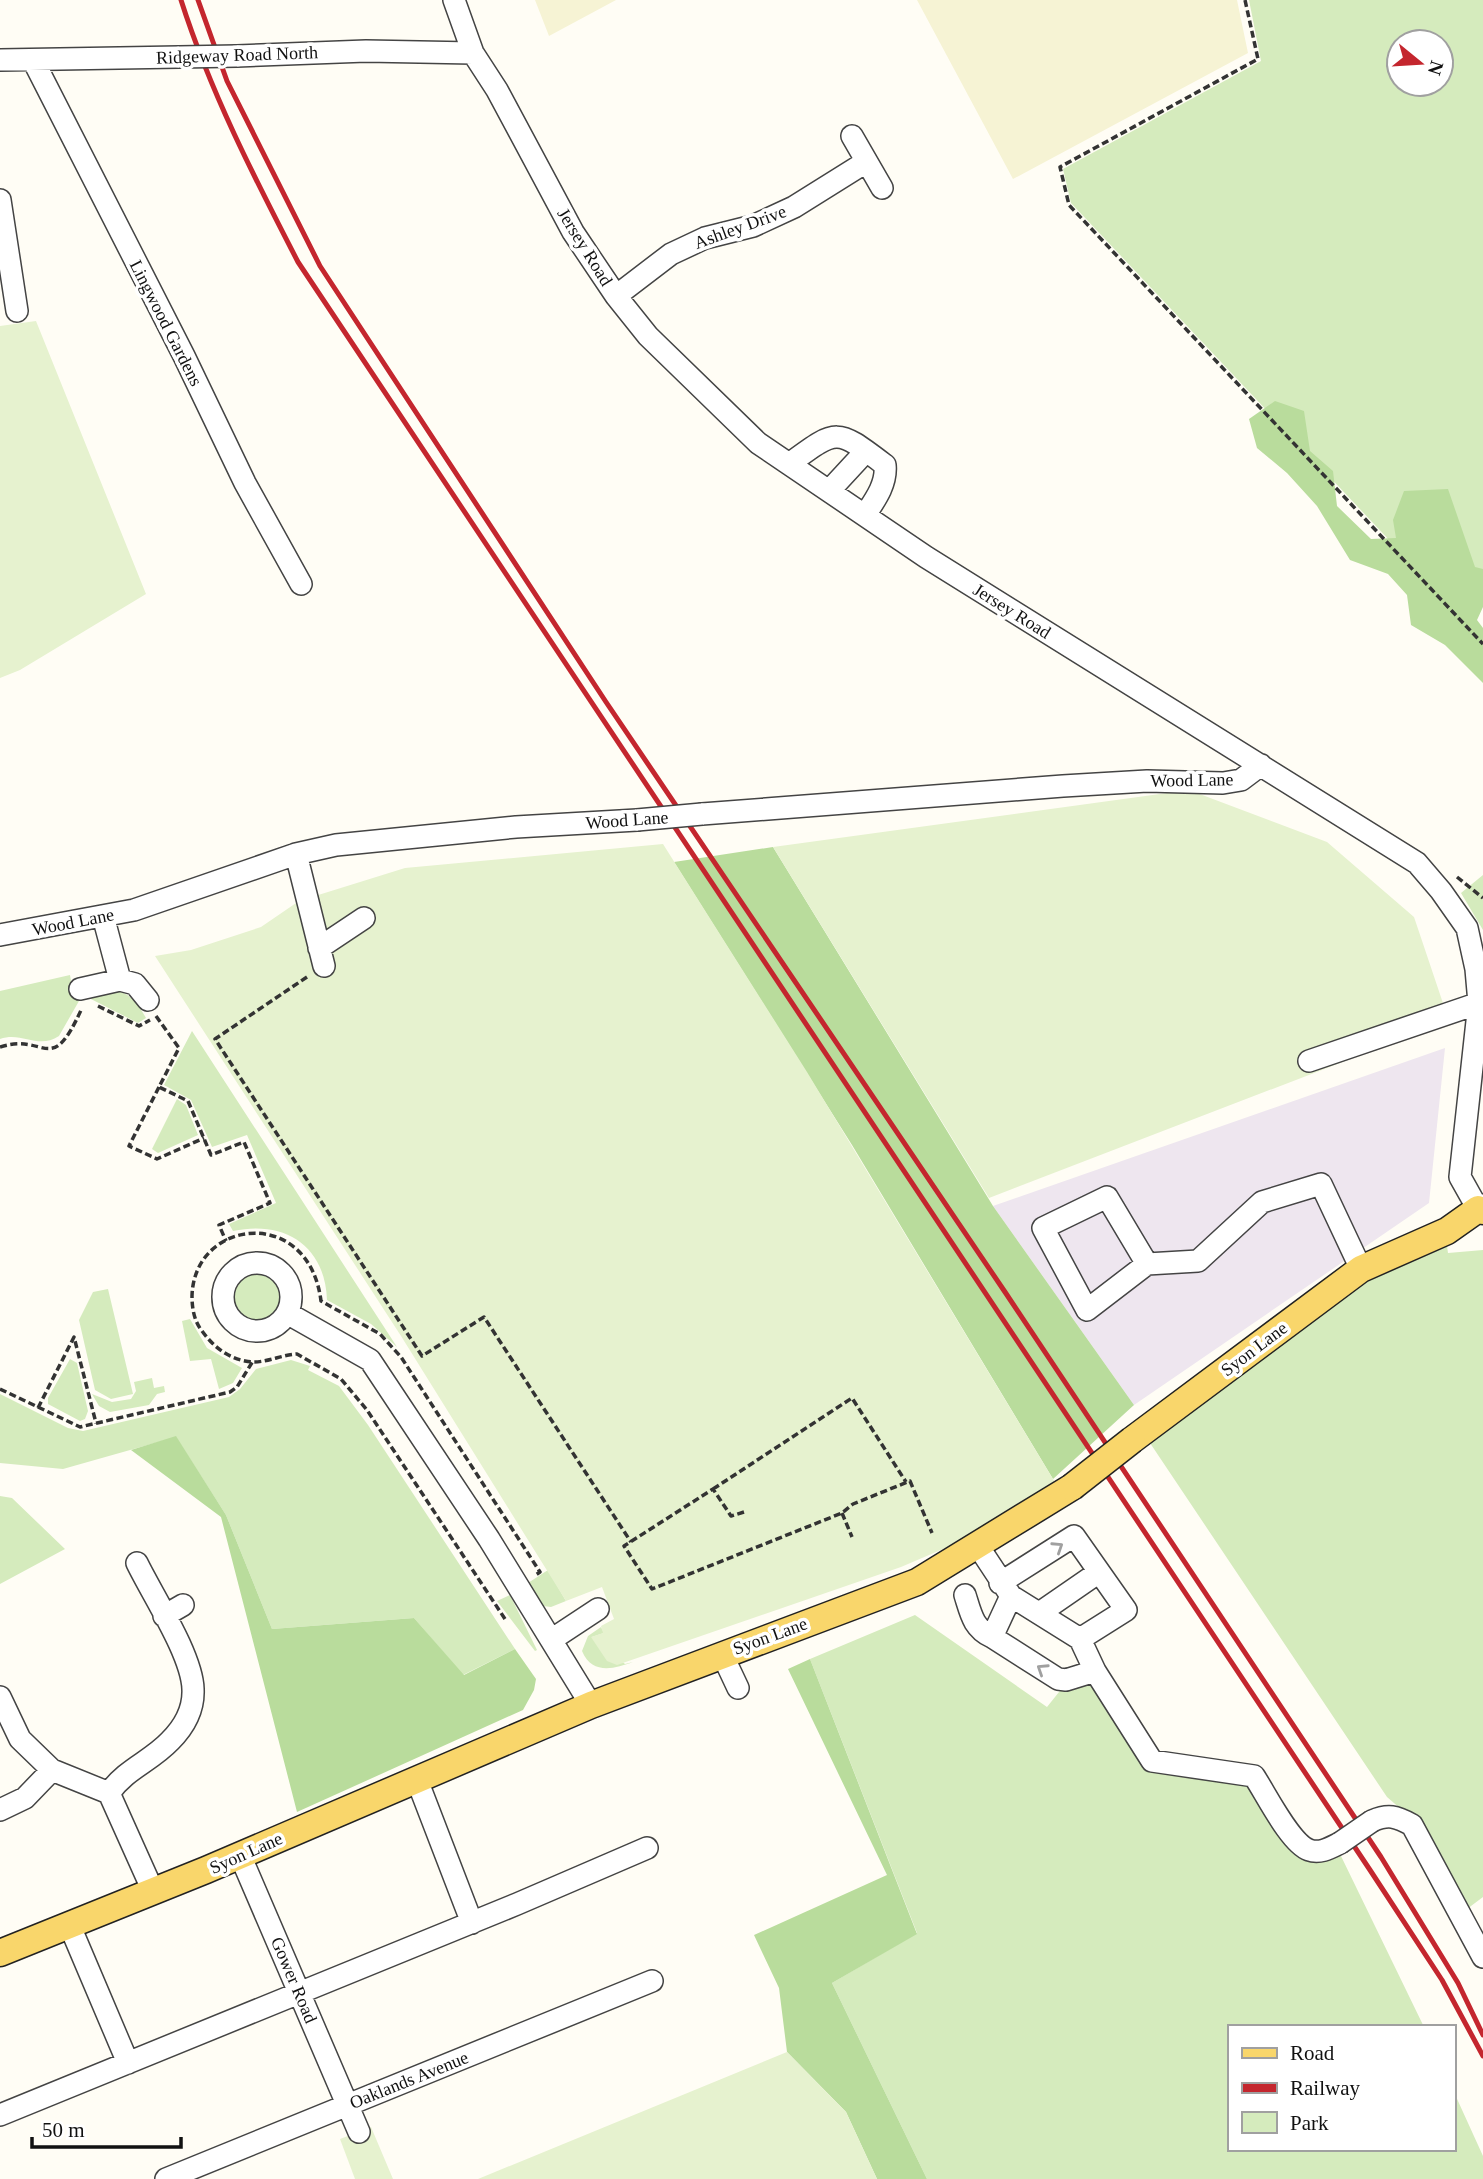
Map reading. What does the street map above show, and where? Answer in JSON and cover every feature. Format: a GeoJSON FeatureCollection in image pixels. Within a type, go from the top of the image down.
{"type":"FeatureCollection","features":[{"type":"Feature","properties":{"kind":"main road","name":"Syon Lane"},"geometry":{"type":"LineString","coordinates":[[0,1953],[240,1855],[591,1705],[917,1582],[1072,1487],[1361,1269],[1447,1231],[1481,1208]]}},
{"type":"Feature","properties":{"kind":"street","name":"Jersey Road"},"geometry":{"type":"LineString","coordinates":[[454,0],[473,53],[497,90],[573,232],[616,296],[648,336],[758,443],[1014,613],[1417,863],[1441,891],[1467,928],[1476,969],[1479,1003],[1460,1177],[1481,1208]]}},
{"type":"Feature","properties":{"kind":"street","name":"Ridgeway Road North"},"geometry":{"type":"LineString","coordinates":[[0,60],[366,51],[473,53]]}},
{"type":"Feature","properties":{"kind":"street","name":"Lingwood Gardens"},"geometry":{"type":"LineString","coordinates":[[33,60],[245,482],[302,584]]}},
{"type":"Feature","properties":{"kind":"street"},"geometry":{"type":"LineString","coordinates":[[852,136],[882,188]]}},
{"type":"Feature","properties":{"kind":"street","name":"Ashley Drive"},"geometry":{"type":"LineString","coordinates":[[616,296],[671,254],[705,238],[752,226],[794,207],[866,162]]}},
{"type":"Feature","properties":{"kind":"street"},"geometry":{"type":"LineString","coordinates":[[0,200],[17,311]]}},
{"type":"Feature","properties":{"kind":"street"},"geometry":{"type":"LineString","coordinates":[[789,464],[830,436],[841,435],[866,451],[885,465],[886,473],[878,494],[865,515]]}},
{"type":"Feature","properties":{"kind":"street"},"geometry":{"type":"LineString","coordinates":[[829,491],[866,451]]}},
{"type":"Feature","properties":{"kind":"street","name":"Wood Lane"},"geometry":{"type":"LineString","coordinates":[[0,935],[134,910],[296,854],[336,845],[516,827],[1077,785],[1147,781],[1223,783],[1241,780],[1261,765]]}},
{"type":"Feature","properties":{"kind":"street"},"geometry":{"type":"LineString","coordinates":[[296,854],[321,957],[364,918]]}},
{"type":"Feature","properties":{"kind":"street"},"geometry":{"type":"LineString","coordinates":[[103,916],[120,980]]}},
{"type":"Feature","properties":{"kind":"street"},"geometry":{"type":"LineString","coordinates":[[83,996],[120,980],[135,984],[148,1000]]}},
{"type":"Feature","properties":{"kind":"street"},"geometry":{"type":"LineString","coordinates":[[1309,1061],[1479,1003]]}},
{"type":"Feature","properties":{"kind":"street"},"geometry":{"type":"LineString","coordinates":[[1147,1264],[1107,1197],[1043,1228],[1087,1310],[1147,1264],[1198,1261],[1262,1202],[1321,1184],[1361,1269]]}},
{"type":"Feature","properties":{"kind":"street"},"geometry":{"type":"LineString","coordinates":[[287,1313],[370,1360],[518,1587],[591,1705]]}},
{"type":"Feature","properties":{"kind":"street"},"geometry":{"type":"LineString","coordinates":[[992,1637],[1006,1590],[1074,1536],[1126,1610],[1080,1639]]}},
{"type":"Feature","properties":{"kind":"street"},"geometry":{"type":"LineString","coordinates":[[978,1546],[1006,1590],[1080,1639],[1095,1671],[1152,1761],[1254,1776],[1297,1843],[1310,1851],[1323,1851],[1340,1843],[1384,1816],[1397,1816],[1412,1825],[1483,1957]]}},
{"type":"Feature","properties":{"kind":"street"},"geometry":{"type":"LineString","coordinates":[[109,1793],[133,1767],[168,1743],[187,1720],[194,1690],[187,1662],[137,1563]]}},
{"type":"Feature","properties":{"kind":"street"},"geometry":{"type":"LineString","coordinates":[[1041,1612],[1100,1573]]}},
{"type":"Feature","properties":{"kind":"street"},"geometry":{"type":"LineString","coordinates":[[965,1595],[973,1620],[980,1631],[1058,1679],[1066,1680],[1095,1671]]}},
{"type":"Feature","properties":{"kind":"street"},"geometry":{"type":"LineString","coordinates":[[164,1616],[183,1605]]}},
{"type":"Feature","properties":{"kind":"street"},"geometry":{"type":"LineString","coordinates":[[551,1640],[598,1609]]}},
{"type":"Feature","properties":{"kind":"street"},"geometry":{"type":"LineString","coordinates":[[722,1654],[738,1688]]}},
{"type":"Feature","properties":{"kind":"street"},"geometry":{"type":"LineString","coordinates":[[0,1696],[20,1739],[52,1770],[109,1793],[153,1891]]}},
{"type":"Feature","properties":{"kind":"street"},"geometry":{"type":"LineString","coordinates":[[0,1810],[25,1798],[52,1770]]}},
{"type":"Feature","properties":{"kind":"street"},"geometry":{"type":"LineString","coordinates":[[417,1780],[472,1923]]}},
{"type":"Feature","properties":{"kind":"street"},"geometry":{"type":"LineString","coordinates":[[0,2115],[472,1923],[646,1848]]}},
{"type":"Feature","properties":{"kind":"street","name":"Gower Road"},"geometry":{"type":"LineString","coordinates":[[240,1855],[359,2132]]}},
{"type":"Feature","properties":{"kind":"street"},"geometry":{"type":"LineString","coordinates":[[69,1924],[128,2063]]}},
{"type":"Feature","properties":{"kind":"street","name":"Oaklands Avenue"},"geometry":{"type":"LineString","coordinates":[[166,2179],[652,1981]]}},
{"type":"Feature","properties":{"kind":"path"},"geometry":{"type":"LineString","coordinates":[[1245,0],[1258,59],[1060,167],[1069,205],[1483,644]]}},
{"type":"Feature","properties":{"kind":"path"},"geometry":{"type":"LineString","coordinates":[[321,957],[215,1039],[422,1356],[484,1317],[631,1542]]}},
{"type":"Feature","properties":{"kind":"path"},"geometry":{"type":"LineString","coordinates":[[0,1047],[12,1043],[27,1044],[41,1050],[55,1048],[64,1042],[83,996]]}},
{"type":"Feature","properties":{"kind":"path"},"geometry":{"type":"LineString","coordinates":[[97,1005],[139,1027],[156,1016],[179,1048],[130,1146],[157,1159],[204,1138]]}},
{"type":"Feature","properties":{"kind":"path"},"geometry":{"type":"LineString","coordinates":[[159,1087],[188,1101],[211,1155],[244,1142],[270,1203],[219,1225],[226,1241]]}},
{"type":"Feature","properties":{"kind":"path"},"geometry":{"type":"LineString","coordinates":[[505,1619],[367,1410],[341,1379],[297,1354],[253,1362],[227,1355],[210,1343],[198,1326],[192,1307],[192,1286],[199,1266],[213,1249],[226,1241],[253,1233],[275,1236],[295,1245],[310,1261],[319,1282],[321,1301],[366,1324],[391,1345],[540,1572],[518,1587]]}},
{"type":"Feature","properties":{"kind":"path"},"geometry":{"type":"LineString","coordinates":[[38,1408],[74,1337],[96,1423]]}},
{"type":"Feature","properties":{"kind":"path"},"geometry":{"type":"LineString","coordinates":[[0,1389],[75,1426],[230,1392],[237,1387],[253,1362]]}},
{"type":"Feature","properties":{"kind":"path"},"geometry":{"type":"LineString","coordinates":[[906,1482],[852,1398],[624,1546],[652,1589],[842,1513],[853,1504],[906,1482],[910,1480],[932,1533]]}},
{"type":"Feature","properties":{"kind":"path"},"geometry":{"type":"LineString","coordinates":[[713,1489],[731,1516],[744,1512]]}},
{"type":"Feature","properties":{"kind":"path"},"geometry":{"type":"LineString","coordinates":[[842,1513],[852,1537]]}},
{"type":"Feature","properties":{"kind":"shaded area"},"geometry":{"type":"Polygon","coordinates":[[[535,0],[616,0],[549,36],[535,0]]]}},
{"type":"Feature","properties":{"kind":"shaded area"},"geometry":{"type":"Polygon","coordinates":[[[917,0],[1237,0],[1248,53],[1013,179],[917,0]]]}},
{"type":"Feature","properties":{"kind":"shaded area"},"geometry":{"type":"Polygon","coordinates":[[[1445,1048],[1429,1203],[1134,1405],[993,1206],[1445,1048]]]}},
{"type":"Feature","properties":{"kind":"green space"},"geometry":{"type":"Polygon","coordinates":[[[1249,0],[1483,0],[1483,596],[1459,614],[1071,203],[1063,169],[1261,61],[1249,0]]]}},
{"type":"Feature","properties":{"kind":"green space"},"geometry":{"type":"Polygon","coordinates":[[[36,321],[146,594],[20,670],[0,678],[0,326],[36,321]]]}},
{"type":"Feature","properties":{"kind":"green space"},"geometry":{"type":"Polygon","coordinates":[[[1275,401],[1304,411],[1310,451],[1333,471],[1337,506],[1371,539],[1396,538],[1393,520],[1404,491],[1448,489],[1475,567],[1483,569],[1483,607],[1477,620],[1483,628],[1483,683],[1445,645],[1411,625],[1407,595],[1388,574],[1350,560],[1317,506],[1287,473],[1257,448],[1249,419],[1275,401]]]}},
{"type":"Feature","properties":{"kind":"green space"},"geometry":{"type":"Polygon","coordinates":[[[1189,790],[1327,842],[1414,917],[1449,1021],[989,1198],[773,847],[1189,790]]]}},
{"type":"Feature","properties":{"kind":"green space"},"geometry":{"type":"Polygon","coordinates":[[[663,844],[807,1072],[1056,1484],[964,1540],[901,1567],[617,1665],[607,1661],[591,1637],[603,1633],[601,1626],[614,1619],[602,1587],[566,1601],[401,1336],[155,956],[191,950],[261,927],[299,901],[405,868],[663,844]]]}},
{"type":"Feature","properties":{"kind":"green space"},"geometry":{"type":"Polygon","coordinates":[[[773,847],[993,1206],[1134,1405],[1053,1479],[852,1145],[674,862],[773,847]]]}},
{"type":"Feature","properties":{"kind":"green space"},"geometry":{"type":"Polygon","coordinates":[[[1483,875],[1483,930],[1461,893],[1483,875]]]}},
{"type":"Feature","properties":{"kind":"green space"},"geometry":{"type":"Polygon","coordinates":[[[70,975],[74,998],[79,1001],[59,1036],[44,1041],[16,1037],[0,1039],[0,991],[70,975]]]}},
{"type":"Feature","properties":{"kind":"green space"},"geometry":{"type":"Polygon","coordinates":[[[117,991],[131,998],[146,1018],[138,1023],[87,997],[117,991]]]}},
{"type":"Feature","properties":{"kind":"green space"},"geometry":{"type":"Polygon","coordinates":[[[192,1031],[397,1347],[371,1324],[327,1300],[319,1264],[310,1251],[298,1241],[285,1233],[269,1229],[233,1231],[229,1224],[276,1203],[247,1135],[212,1147],[191,1100],[164,1085],[192,1031]]]}},
{"type":"Feature","properties":{"kind":"green space"},"geometry":{"type":"Polygon","coordinates":[[[177,1099],[186,1105],[198,1135],[158,1153],[152,1149],[177,1099]]]}},
{"type":"Feature","properties":{"kind":"green space"},"geometry":{"type":"Polygon","coordinates":[[[1447,1246],[1448,1253],[1483,1250],[1483,1897],[1467,1909],[1424,1829],[1387,1797],[1150,1443],[1351,1289],[1398,1262],[1447,1246]]]}},
{"type":"Feature","properties":{"kind":"green space"},"geometry":{"type":"Polygon","coordinates":[[[255,1272],[275,1279],[283,1294],[282,1308],[265,1322],[244,1318],[233,1300],[238,1282],[255,1272]]]}},
{"type":"Feature","properties":{"kind":"green space"},"geometry":{"type":"Polygon","coordinates":[[[108,1289],[133,1394],[111,1399],[95,1390],[79,1320],[93,1292],[108,1289]]]}},
{"type":"Feature","properties":{"kind":"green space"},"geometry":{"type":"Polygon","coordinates":[[[190,1319],[207,1348],[242,1368],[233,1383],[219,1389],[211,1359],[190,1361],[182,1321],[190,1319]]]}},
{"type":"Feature","properties":{"kind":"green space"},"geometry":{"type":"Polygon","coordinates":[[[70,1359],[77,1363],[88,1411],[85,1419],[80,1421],[48,1404],[48,1398],[70,1359]]]}},
{"type":"Feature","properties":{"kind":"green space"},"geometry":{"type":"Polygon","coordinates":[[[291,1360],[310,1366],[308,1370],[339,1386],[368,1425],[515,1649],[463,1675],[414,1618],[272,1629],[226,1515],[176,1437],[63,1469],[0,1463],[0,1394],[68,1428],[83,1431],[229,1397],[240,1389],[256,1369],[291,1360]]]}},
{"type":"Feature","properties":{"kind":"green space"},"geometry":{"type":"Polygon","coordinates":[[[152,1378],[154,1388],[164,1386],[165,1392],[157,1394],[149,1405],[110,1412],[99,1406],[92,1394],[112,1402],[131,1399],[136,1391],[134,1382],[152,1378]]]}},
{"type":"Feature","properties":{"kind":"green space"},"geometry":{"type":"Polygon","coordinates":[[[176,1436],[226,1515],[272,1629],[414,1618],[464,1675],[515,1649],[536,1679],[534,1690],[523,1710],[297,1812],[221,1517],[131,1450],[176,1436]]]}},
{"type":"Feature","properties":{"kind":"green space"},"geometry":{"type":"Polygon","coordinates":[[[0,1496],[12,1498],[65,1549],[0,1584],[0,1496]]]}},
{"type":"Feature","properties":{"kind":"green space"},"geometry":{"type":"Polygon","coordinates":[[[548,1570],[566,1601],[551,1607],[543,1606],[528,1583],[548,1570]]]}},
{"type":"Feature","properties":{"kind":"green space"},"geometry":{"type":"Polygon","coordinates":[[[510,1595],[537,1650],[535,1651],[497,1601],[510,1595]]]}},
{"type":"Feature","properties":{"kind":"green space"},"geometry":{"type":"Polygon","coordinates":[[[915,1615],[1047,1707],[1063,1687],[1090,1685],[1151,1768],[1251,1779],[1301,1859],[1340,1854],[1423,2025],[1228,2025],[1228,2151],[1455,2151],[1455,2094],[1483,2156],[1483,2179],[927,2179],[832,1983],[917,1933],[810,1659],[915,1615]]]}},
{"type":"Feature","properties":{"kind":"green space"},"geometry":{"type":"Polygon","coordinates":[[[601,1627],[604,1633],[592,1637],[625,1664],[633,1662],[618,1667],[604,1668],[586,1659],[582,1651],[588,1636],[601,1627]]]}},
{"type":"Feature","properties":{"kind":"green space"},"geometry":{"type":"Polygon","coordinates":[[[810,1659],[917,1934],[832,1983],[927,2179],[877,2179],[846,2112],[787,2052],[779,1988],[754,1935],[887,1875],[788,1669],[810,1659]]]}},
{"type":"Feature","properties":{"kind":"green space"},"geometry":{"type":"Polygon","coordinates":[[[787,2052],[846,2112],[877,2179],[478,2179],[787,2052]]]}},
{"type":"Feature","properties":{"kind":"green space"},"geometry":{"type":"Polygon","coordinates":[[[371,2127],[393,2179],[355,2179],[340,2139],[371,2127]]]}},
{"type":"Feature","properties":{"kind":"railway"},"geometry":{"type":"LineString","coordinates":[[181,0],[219,100],[298,262],[1370,1870],[1442,1980],[1483,2056]]}},
{"type":"Feature","properties":{"kind":"railway"},"geometry":{"type":"LineString","coordinates":[[198,0],[227,81],[320,266],[606,702],[1005,1292],[1381,1857],[1458,1983],[1483,2035]]}}]}
